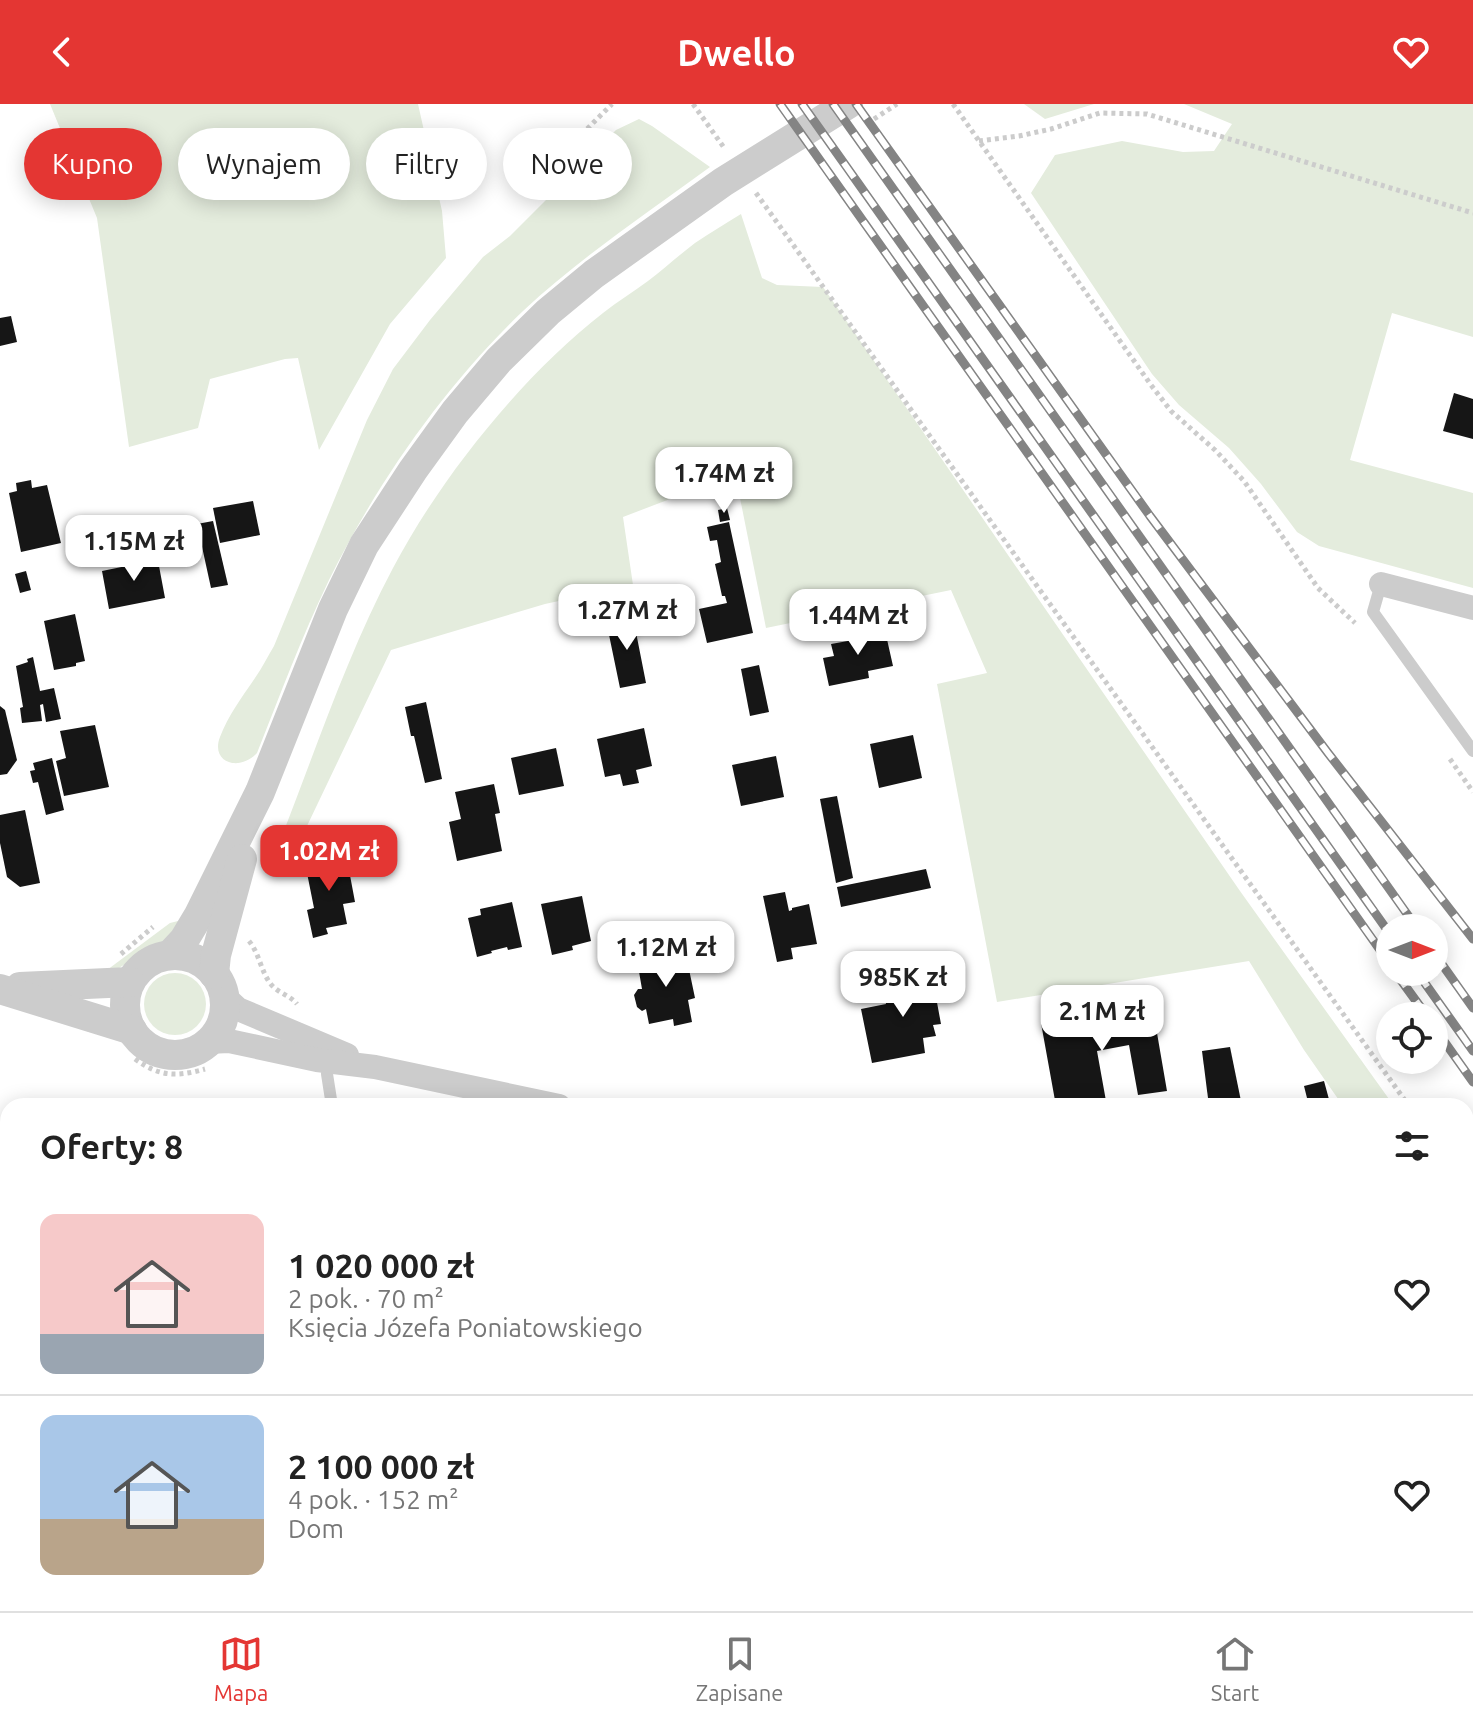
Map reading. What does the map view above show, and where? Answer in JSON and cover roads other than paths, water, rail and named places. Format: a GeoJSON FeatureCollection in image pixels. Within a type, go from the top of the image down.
{"type":"FeatureCollection","features":[{"type":"Feature","properties":{"kind":"street"},"geometry":{"type":"LineString","coordinates":[[170,955],[184,940],[199,915],[260,792],[333,609],[364,545],[455,412],[499,360],[548,312],[726,167],[848,104]]}},
{"type":"Feature","properties":{"kind":"street"},"geometry":{"type":"LineString","coordinates":[[1381,584],[1473,608]]}},
{"type":"Feature","properties":{"kind":"street"},"geometry":{"type":"LineString","coordinates":[[120,972],[127,1019],[132,1030],[140,1040],[161,1053],[186,1053],[208,1042],[217,1032],[225,1009],[216,955],[260,792]]}},
{"type":"Feature","properties":{"kind":"street"},"geometry":{"type":"LineString","coordinates":[[0,988],[137,971],[158,958],[183,955],[206,965],[238,1009],[332,1056]]}},
{"type":"Feature","properties":{"kind":"street"},"geometry":{"type":"LineString","coordinates":[[0,988],[132,1030]]}},
{"type":"Feature","properties":{"kind":"street"},"geometry":{"type":"LineString","coordinates":[[208,1042],[229,1041],[332,1056],[502,1098]]}},
{"type":"Feature","properties":{"kind":"lane"},"geometry":{"type":"LineString","coordinates":[[1381,584],[1373,612],[1473,751]]}},
{"type":"Feature","properties":{"kind":"lane"},"geometry":{"type":"LineString","coordinates":[[331,1098],[327,1074],[332,1056]]}},
{"type":"Feature","properties":{"kind":"railway"},"geometry":{"type":"LineString","coordinates":[[780,104],[1376,944]]}},
{"type":"Feature","properties":{"kind":"railway"},"geometry":{"type":"LineString","coordinates":[[802,104],[1376,914]]}},
{"type":"Feature","properties":{"kind":"railway"},"geometry":{"type":"LineString","coordinates":[[833,104],[1407,914]]}},
{"type":"Feature","properties":{"kind":"railway"},"geometry":{"type":"LineString","coordinates":[[856,104],[1150,516],[1473,939]]}},
{"type":"Feature","properties":{"kind":"railway"},"geometry":{"type":"LineString","coordinates":[[1448,973],[1473,1008]]}},
{"type":"Feature","properties":{"kind":"railway"},"geometry":{"type":"LineString","coordinates":[[1405,986],[1417,1002]]}},
{"type":"Feature","properties":{"kind":"railway"},"geometry":{"type":"LineString","coordinates":[[1427,986],[1473,1051]]}},
{"type":"Feature","properties":{"kind":"railway"},"geometry":{"type":"LineString","coordinates":[[1448,1047],[1473,1082]]}}]}
